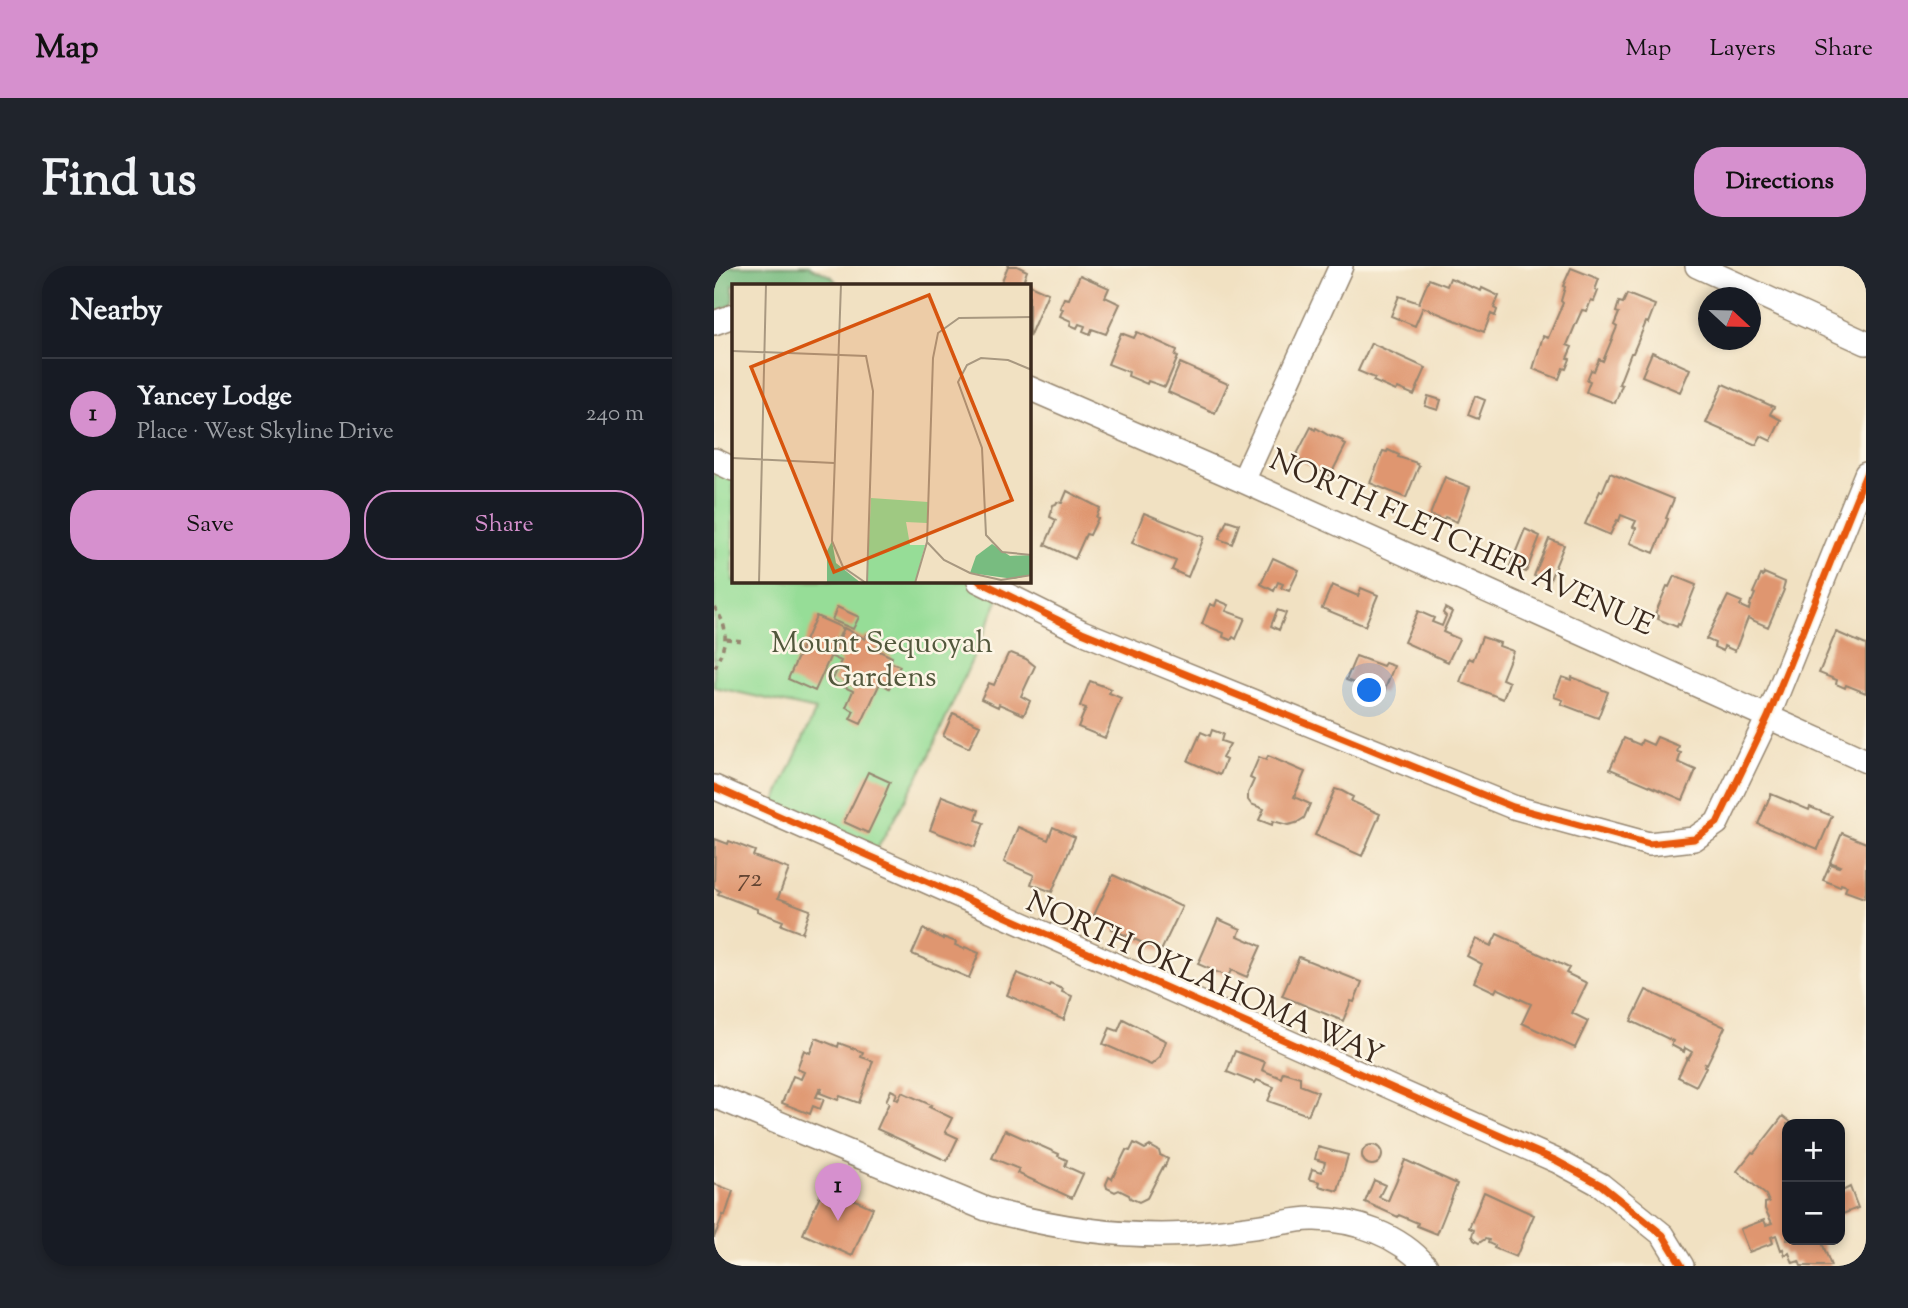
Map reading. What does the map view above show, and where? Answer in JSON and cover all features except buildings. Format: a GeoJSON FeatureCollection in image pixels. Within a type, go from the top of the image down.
{"type":"FeatureCollection","features":[{"type":"Feature","properties":{"kind":"street"},"geometry":{"type":"LineString","coordinates":[[1243,481],[1341,266]]}},
{"type":"Feature","properties":{"kind":"street"},"geometry":{"type":"LineString","coordinates":[[1697,266],[1866,343]]}},
{"type":"Feature","properties":{"kind":"street"},"geometry":{"type":"LineString","coordinates":[[714,323],[732,316]]}},
{"type":"Feature","properties":{"kind":"street","name":"NORTH FLETCHER AVENUE"},"geometry":{"type":"LineString","coordinates":[[1031,389],[1243,481],[1866,761]]}},
{"type":"Feature","properties":{"kind":"street"},"geometry":{"type":"LineString","coordinates":[[714,460],[732,469]]}},
{"type":"Feature","properties":{"kind":"street"},"geometry":{"type":"LineString","coordinates":[[983,583],[1082,632],[1513,807],[1649,844],[1694,839],[1717,823],[1768,717],[1866,474]]}},
{"type":"Feature","properties":{"kind":"street","name":"NORTH OKLAHOMA WAY"},"geometry":{"type":"LineString","coordinates":[[714,787],[1557,1161],[1601,1185],[1663,1235],[1682,1266]]}},
{"type":"Feature","properties":{"kind":"street"},"geometry":{"type":"LineString","coordinates":[[714,1097],[986,1209],[1024,1220],[1076,1230],[1161,1235],[1202,1234],[1315,1219],[1356,1225],[1389,1236],[1416,1255],[1426,1266]]}},
{"type":"Feature","properties":{"kind":"path"},"geometry":{"type":"LineString","coordinates":[[714,607],[726,639],[714,671]]}},
{"type":"Feature","properties":{"kind":"path"},"geometry":{"type":"LineString","coordinates":[[726,639],[742,641]]}},
{"type":"Feature","properties":{"kind":"green space"},"geometry":{"type":"Polygon","coordinates":[[[714,266],[809,266],[831,276],[838,284],[732,284],[732,305],[714,314],[714,266]]]}},
{"type":"Feature","properties":{"kind":"green space","name":"Mount Sequoyah Gardens"},"geometry":{"type":"Polygon","coordinates":[[[714,460],[732,469],[732,583],[983,583],[1002,592],[928,759],[872,858],[770,813],[816,710],[714,687],[714,460]]]}},
{"type":"Feature","properties":{"kind":"cycle path"},"geometry":{"type":"LineString","coordinates":[[983,583],[1082,632],[1513,807],[1649,844],[1694,839],[1717,823],[1768,717],[1866,474]]}},
{"type":"Feature","properties":{"kind":"cycle path"},"geometry":{"type":"LineString","coordinates":[[714,787],[1557,1161],[1601,1185],[1663,1235],[1682,1266]]}},
{"type":"Feature","properties":{"kind":"place","name":"Yancey Lodge"},"geometry":{"type":"Point","coordinates":[838,1221]}}]}
